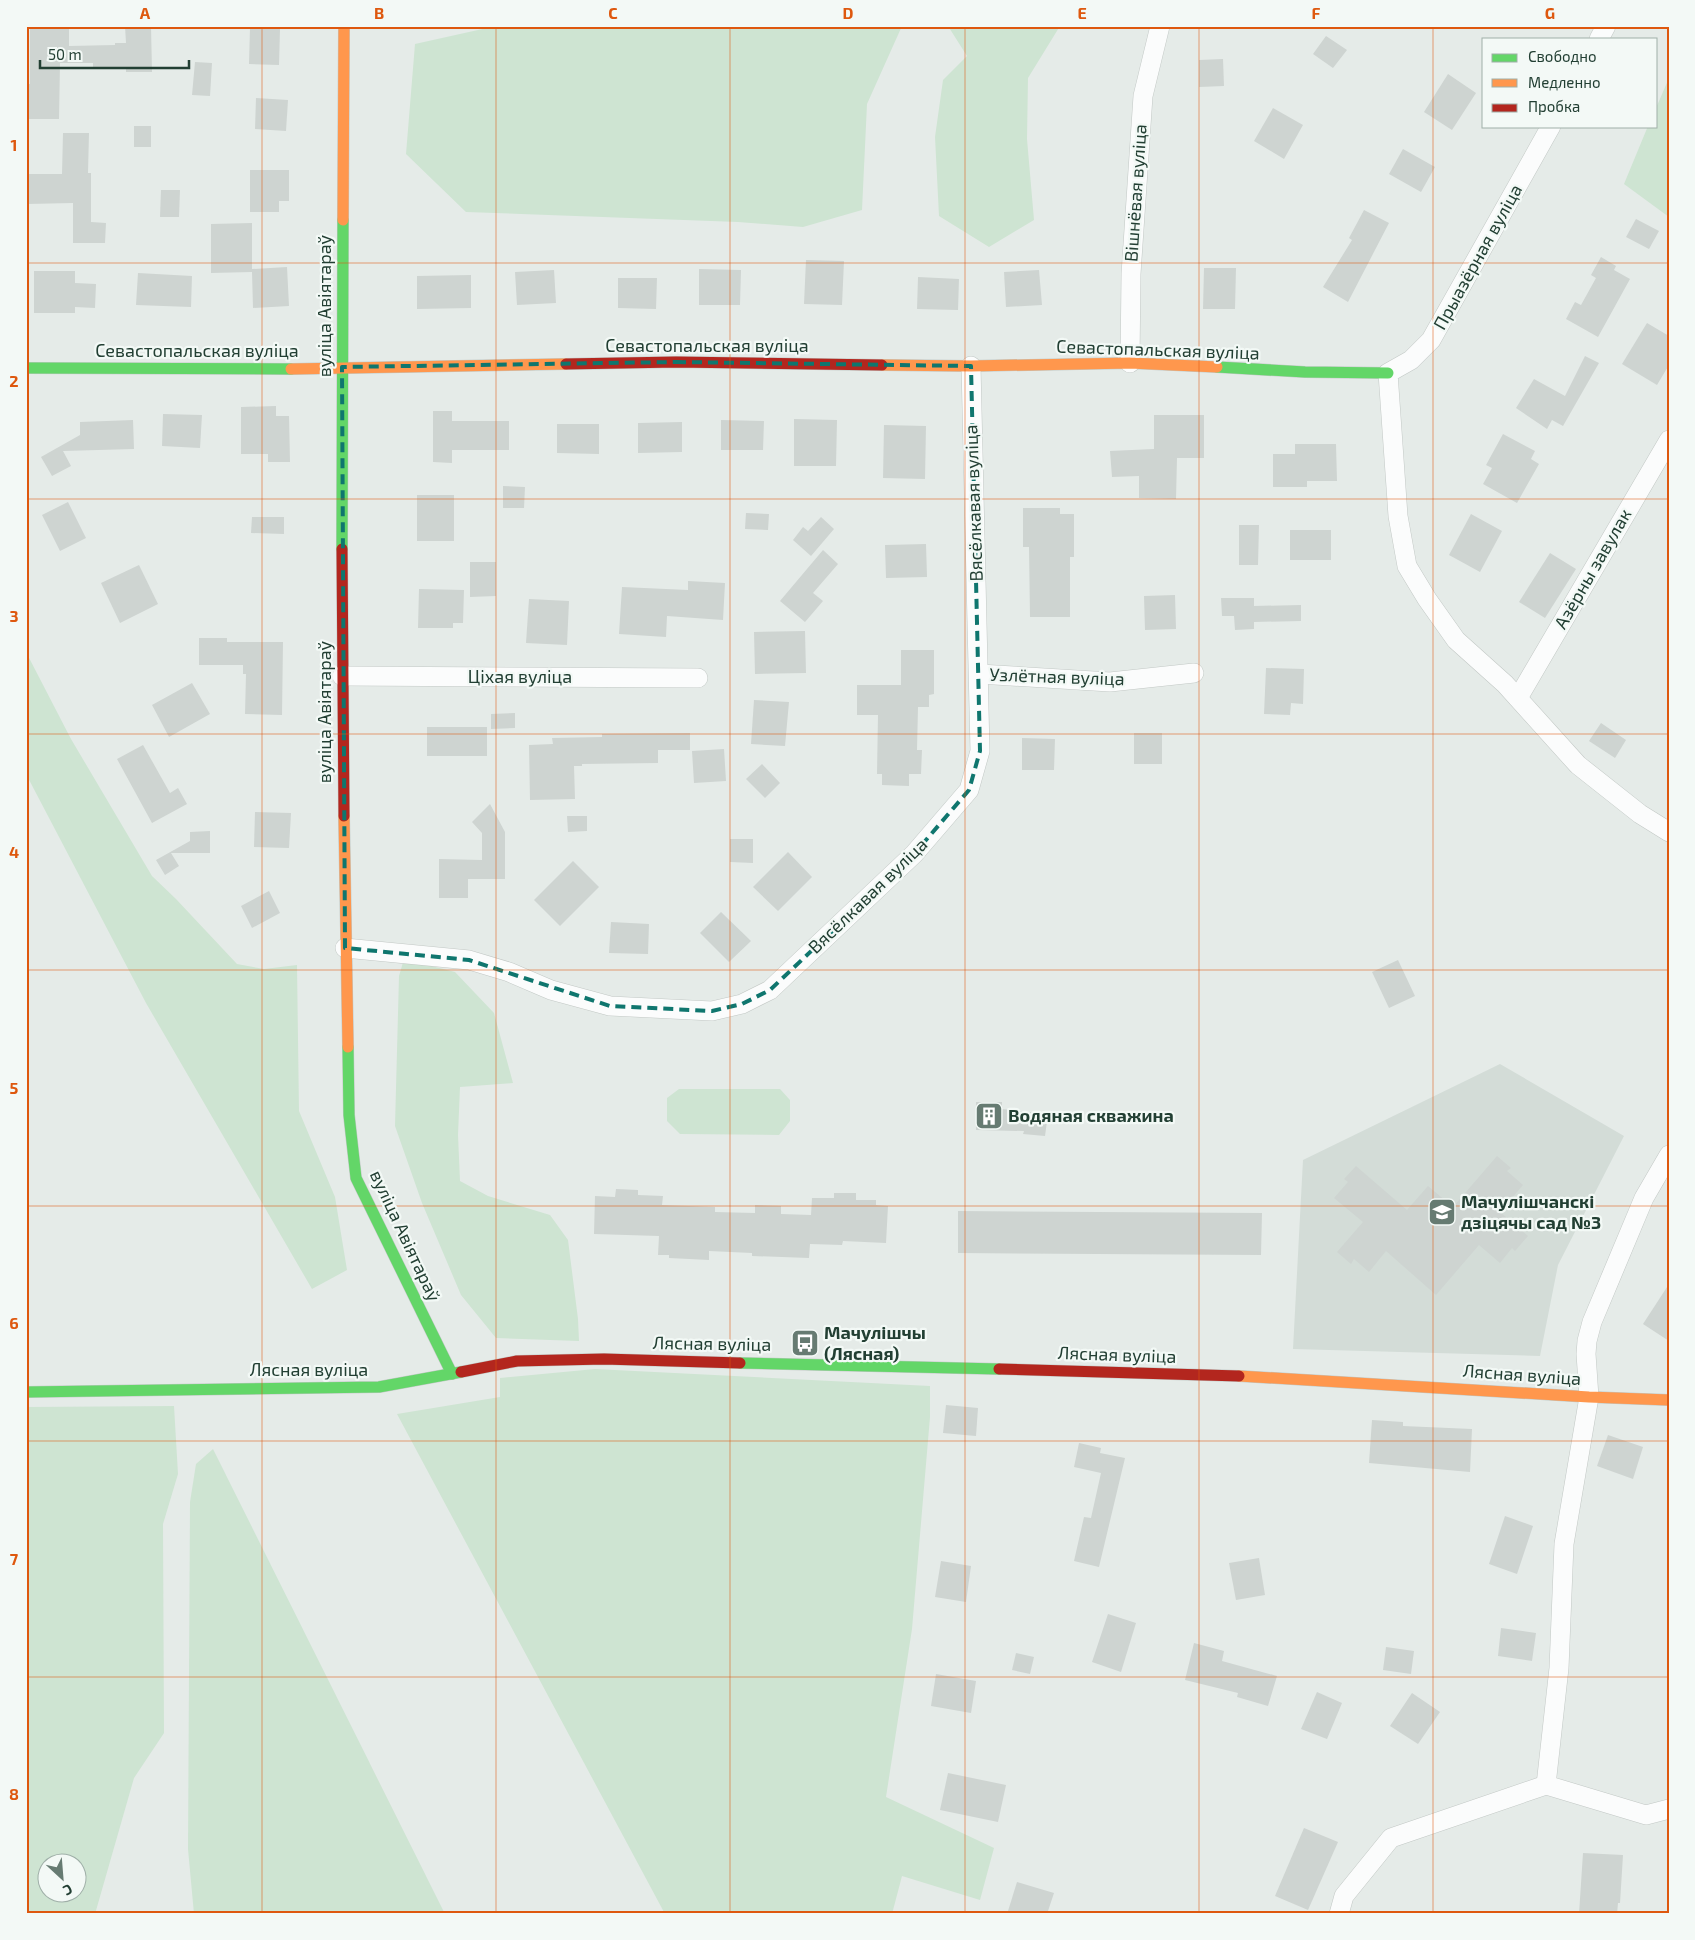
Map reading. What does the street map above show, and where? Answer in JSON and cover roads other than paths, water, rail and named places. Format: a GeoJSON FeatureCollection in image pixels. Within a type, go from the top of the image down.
{"type":"FeatureCollection","features":[{"type":"Feature","properties":{"kind":"street","name":"вуліца Авіятараў"},"geometry":{"type":"LineString","coordinates":[[344,26],[342,676],[349,1115],[356,1178],[452,1374]]}},
{"type":"Feature","properties":{"kind":"street","name":"Вішнёвая вуліца"},"geometry":{"type":"LineString","coordinates":[[1130,363],[1131,274],[1143,96],[1160,26]]}},
{"type":"Feature","properties":{"kind":"street"},"geometry":{"type":"LineString","coordinates":[[1600,38],[1606,26]]}},
{"type":"Feature","properties":{"kind":"street","name":"Прыазёрная вуліца"},"geometry":{"type":"LineString","coordinates":[[1388,373],[1411,360],[1431,340],[1550,128]]}},
{"type":"Feature","properties":{"kind":"street","name":"Севастопальская вуліца"},"geometry":{"type":"LineString","coordinates":[[26,368],[310,369],[676,362],[971,366],[1130,363],[1305,372],[1388,373]]}},
{"type":"Feature","properties":{"kind":"street","name":"Вясёлкавая вуліца"},"geometry":{"type":"LineString","coordinates":[[345,948],[469,960],[510,972],[551,990],[610,1006],[712,1011],[742,1004],[770,990],[908,860],[969,790],[980,751],[971,366]]}},
{"type":"Feature","properties":{"kind":"street"},"geometry":{"type":"LineString","coordinates":[[1388,373],[1398,516],[1407,566],[1427,599],[1456,640],[1505,684],[1578,765],[1640,814],[1669,832]]}},
{"type":"Feature","properties":{"kind":"street","name":"Азёрны завулак"},"geometry":{"type":"LineString","coordinates":[[1518,698],[1669,440]]}},
{"type":"Feature","properties":{"kind":"street","name":"Узлётная вуліца"},"geometry":{"type":"LineString","coordinates":[[979,674],[1110,682],[1194,673]]}},
{"type":"Feature","properties":{"kind":"street","name":"Ціхая вуліца"},"geometry":{"type":"LineString","coordinates":[[342,676],[698,678]]}},
{"type":"Feature","properties":{"kind":"street"},"geometry":{"type":"LineString","coordinates":[[1546,1785],[1559,1668],[1564,1544],[1589,1397],[1587,1341],[1592,1322],[1644,1198],[1669,1155]]}},
{"type":"Feature","properties":{"kind":"street","name":"Лясная вуліца"},"geometry":{"type":"LineString","coordinates":[[26,1392],[379,1387],[517,1361],[604,1359],[1215,1375],[1669,1400]]}},
{"type":"Feature","properties":{"kind":"street"},"geometry":{"type":"LineString","coordinates":[[1339,1914],[1344,1896],[1391,1838],[1546,1785],[1646,1815],[1669,1809]]}},
{"type":"Feature","properties":{"kind":"place","name":"Водяная скважина"},"geometry":{"type":"Point","coordinates":[989,1116]}},
{"type":"Feature","properties":{"kind":"place","name":"Мачулішчанскі дзіцячы сад №3"},"geometry":{"type":"Point","coordinates":[1442,1212]}},
{"type":"Feature","properties":{"kind":"place","name":"Мачулішчы (Лясная)"},"geometry":{"type":"Point","coordinates":[805,1343]}}]}
